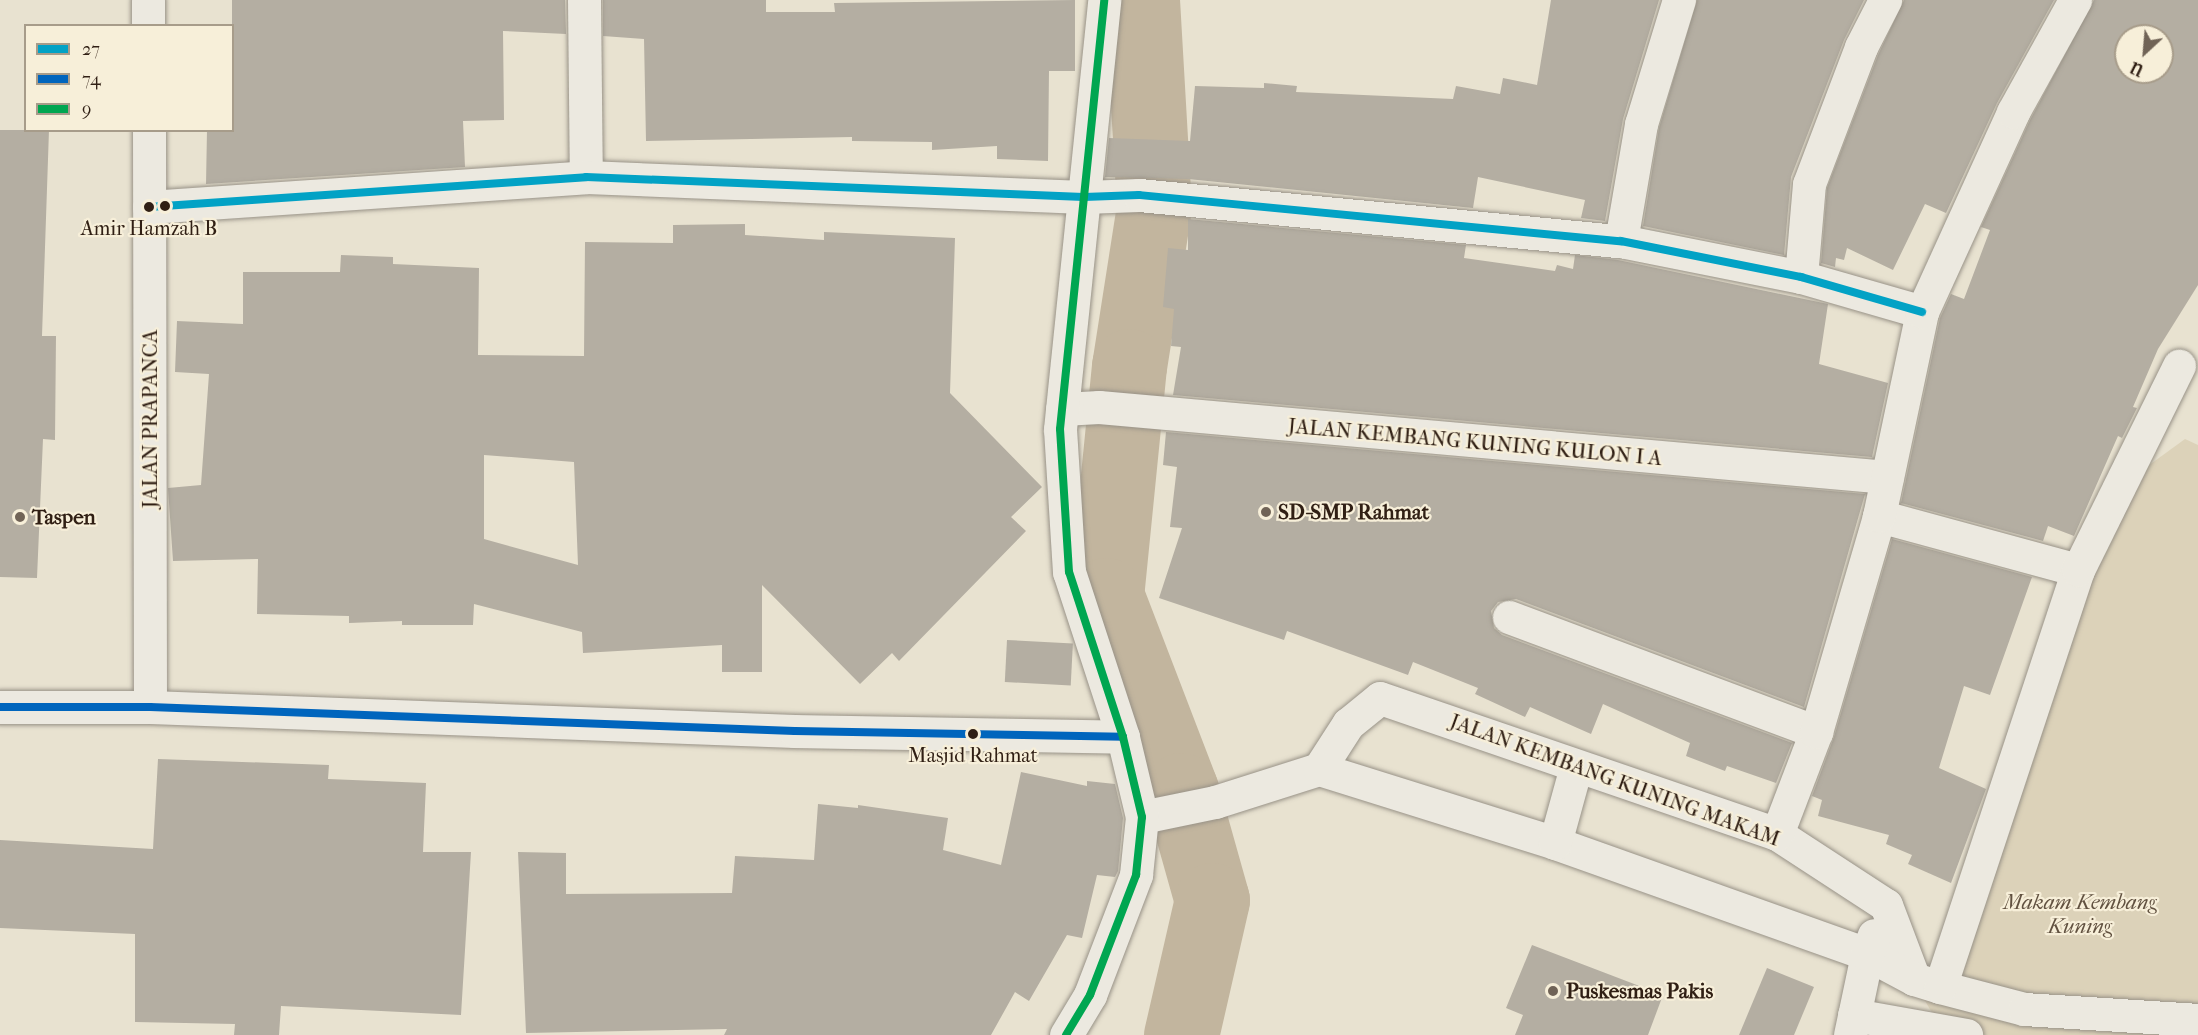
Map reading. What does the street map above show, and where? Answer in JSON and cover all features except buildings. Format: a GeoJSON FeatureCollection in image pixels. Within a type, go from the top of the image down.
{"type":"FeatureCollection","features":[{"type":"Feature","properties":{"kind":"street"},"geometry":{"type":"LineString","coordinates":[[148,0],[148,24]]}},
{"type":"Feature","properties":{"kind":"street"},"geometry":{"type":"LineString","coordinates":[[584,0],[586,177]]}},
{"type":"Feature","properties":{"kind":"street"},"geometry":{"type":"LineString","coordinates":[[1066,1035],[1090,995],[1157,813],[1123,737],[1069,572],[1062,410],[1104,0]]}},
{"type":"Feature","properties":{"kind":"street"},"geometry":{"type":"LineString","coordinates":[[1621,241],[1641,124],[1679,0]]}},
{"type":"Feature","properties":{"kind":"street"},"geometry":{"type":"LineString","coordinates":[[1801,277],[1809,184],[1861,47],[1885,0]]}},
{"type":"Feature","properties":{"kind":"street"},"geometry":{"type":"LineString","coordinates":[[1777,834],[1816,732],[1879,516],[1922,312],[2013,112],[2075,0]]}},
{"type":"Feature","properties":{"kind":"street","name":"JALAN PRAPANCA"},"geometry":{"type":"LineString","coordinates":[[149,132],[150,707]]}},
{"type":"Feature","properties":{"kind":"street"},"geometry":{"type":"LineString","coordinates":[[149,207],[586,177],[1083,197],[1139,195],[1621,241],[1801,277],[1922,312]]}},
{"type":"Feature","properties":{"kind":"street"},"geometry":{"type":"LineString","coordinates":[[1927,983],[2078,570],[2179,366]]}},
{"type":"Feature","properties":{"kind":"street","name":"JALAN KEMBANG KUNING KULON I A"},"geometry":{"type":"LineString","coordinates":[[1062,410],[1099,407],[1151,414],[1887,477]]}},
{"type":"Feature","properties":{"kind":"street"},"geometry":{"type":"LineString","coordinates":[[1879,516],[2078,570]]}},
{"type":"Feature","properties":{"kind":"street"},"geometry":{"type":"LineString","coordinates":[[1509,617],[1816,732]]}},
{"type":"Feature","properties":{"kind":"street","name":"JALAN KEMBANG KUNING MAKAM"},"geometry":{"type":"LineString","coordinates":[[1319,769],[1360,711],[1380,698],[1390,700],[1576,767],[1777,834],[1886,905]]}},
{"type":"Feature","properties":{"kind":"street"},"geometry":{"type":"LineString","coordinates":[[0,707],[150,707],[795,731],[1123,737]]}},
{"type":"Feature","properties":{"kind":"street"},"geometry":{"type":"LineString","coordinates":[[1555,843],[1576,767]]}},
{"type":"Feature","properties":{"kind":"street"},"geometry":{"type":"LineString","coordinates":[[1157,813],[1215,802],[1319,769],[1555,843],[1867,954],[1927,983],[2024,1022],[2198,1020]]}},
{"type":"Feature","properties":{"kind":"street"},"geometry":{"type":"LineString","coordinates":[[1886,905],[1927,983]]}},
{"type":"Feature","properties":{"kind":"street"},"geometry":{"type":"LineString","coordinates":[[1886,905],[1867,954],[1852,1025],[1966,1035]]}},
{"type":"Feature","properties":{"kind":"green space","name":"Makam Kembang Kuning"},"geometry":{"type":"Polygon","coordinates":[[[2185,439],[2198,445],[2198,1035],[1945,1035],[1924,999],[2130,479],[2185,439]]]}},
{"type":"Feature","properties":{"kind":"waterway"},"geometry":{"type":"LineString","coordinates":[[1142,0],[1154,207],[1129,366],[1106,595],[1181,790],[1212,900],[1181,1035]]}},
{"type":"Feature","properties":{"kind":"transit line","name":"9"},"geometry":{"type":"LineString","coordinates":[[1066,1035],[1090,995],[1136,875],[1142,817],[1123,737],[1069,572],[1060,429],[1104,0]]}},
{"type":"Feature","properties":{"kind":"transit line","name":"27"},"geometry":{"type":"LineString","coordinates":[[149,207],[586,177],[1084,197],[1139,195],[1621,241],[1801,277],[1922,312]]}},
{"type":"Feature","properties":{"kind":"transit line","name":"74"},"geometry":{"type":"LineString","coordinates":[[0,707],[150,707],[795,731],[1123,737]]}},
{"type":"Feature","properties":{"kind":"place","name":"Amir Hamzah B"},"geometry":{"type":"Point","coordinates":[149,207]}},
{"type":"Feature","properties":{"kind":"place","name":"SD-SMP Rahmat"},"geometry":{"type":"Point","coordinates":[1266,512]}},
{"type":"Feature","properties":{"kind":"place","name":"Taspen"},"geometry":{"type":"Point","coordinates":[20,517]}},
{"type":"Feature","properties":{"kind":"place","name":"Masjid Rahmat"},"geometry":{"type":"Point","coordinates":[973,734]}},
{"type":"Feature","properties":{"kind":"place","name":"Puskesmas Pakis"},"geometry":{"type":"Point","coordinates":[1553,991]}}]}
